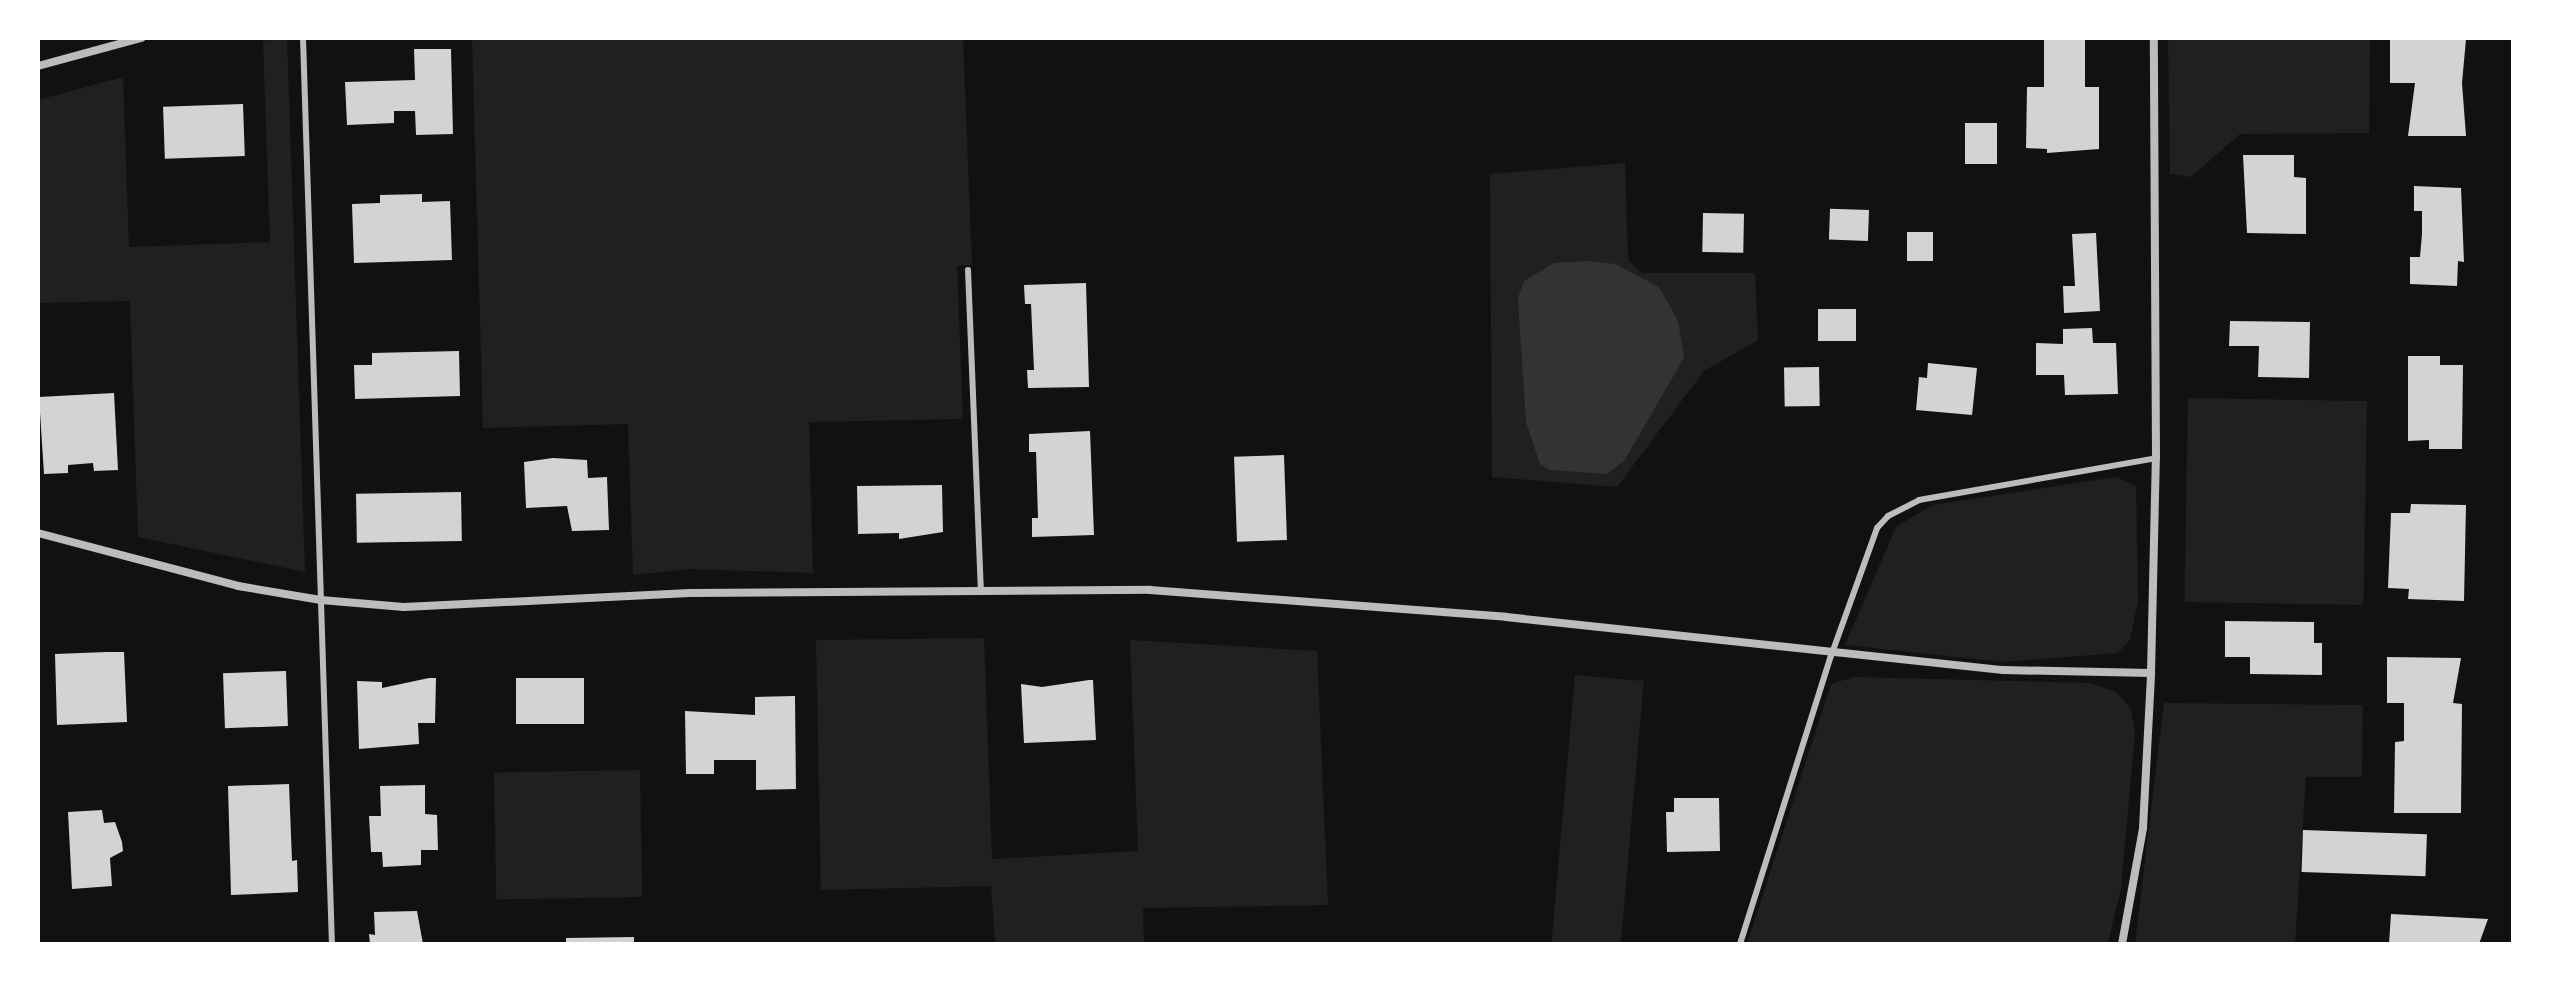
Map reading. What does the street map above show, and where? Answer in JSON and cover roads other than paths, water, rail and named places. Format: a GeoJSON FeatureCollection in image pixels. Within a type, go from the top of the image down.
{"type":"FeatureCollection","features":[{"type":"Feature","properties":{"kind":"street"},"geometry":{"type":"LineString","coordinates":[[38,66],[141,38]]}},
{"type":"Feature","properties":{"kind":"street"},"geometry":{"type":"LineString","coordinates":[[2122,944],[2143,828],[2151,673],[2156,458],[2154,38]]}},
{"type":"Feature","properties":{"kind":"street"},"geometry":{"type":"LineString","coordinates":[[38,533],[238,586],[321,600],[404,607],[690,593],[1150,590],[1506,617],[1831,656],[2003,670],[2151,673]]}},
{"type":"Feature","properties":{"kind":"lane"},"geometry":{"type":"LineString","coordinates":[[303,38],[332,944]]}},
{"type":"Feature","properties":{"kind":"lane"},"geometry":{"type":"LineString","coordinates":[[968,270],[981,591]]}},
{"type":"Feature","properties":{"kind":"lane"},"geometry":{"type":"LineString","coordinates":[[1740,944],[1831,656],[1877,528],[1901,507],[2049,474],[2156,458]]}}]}
